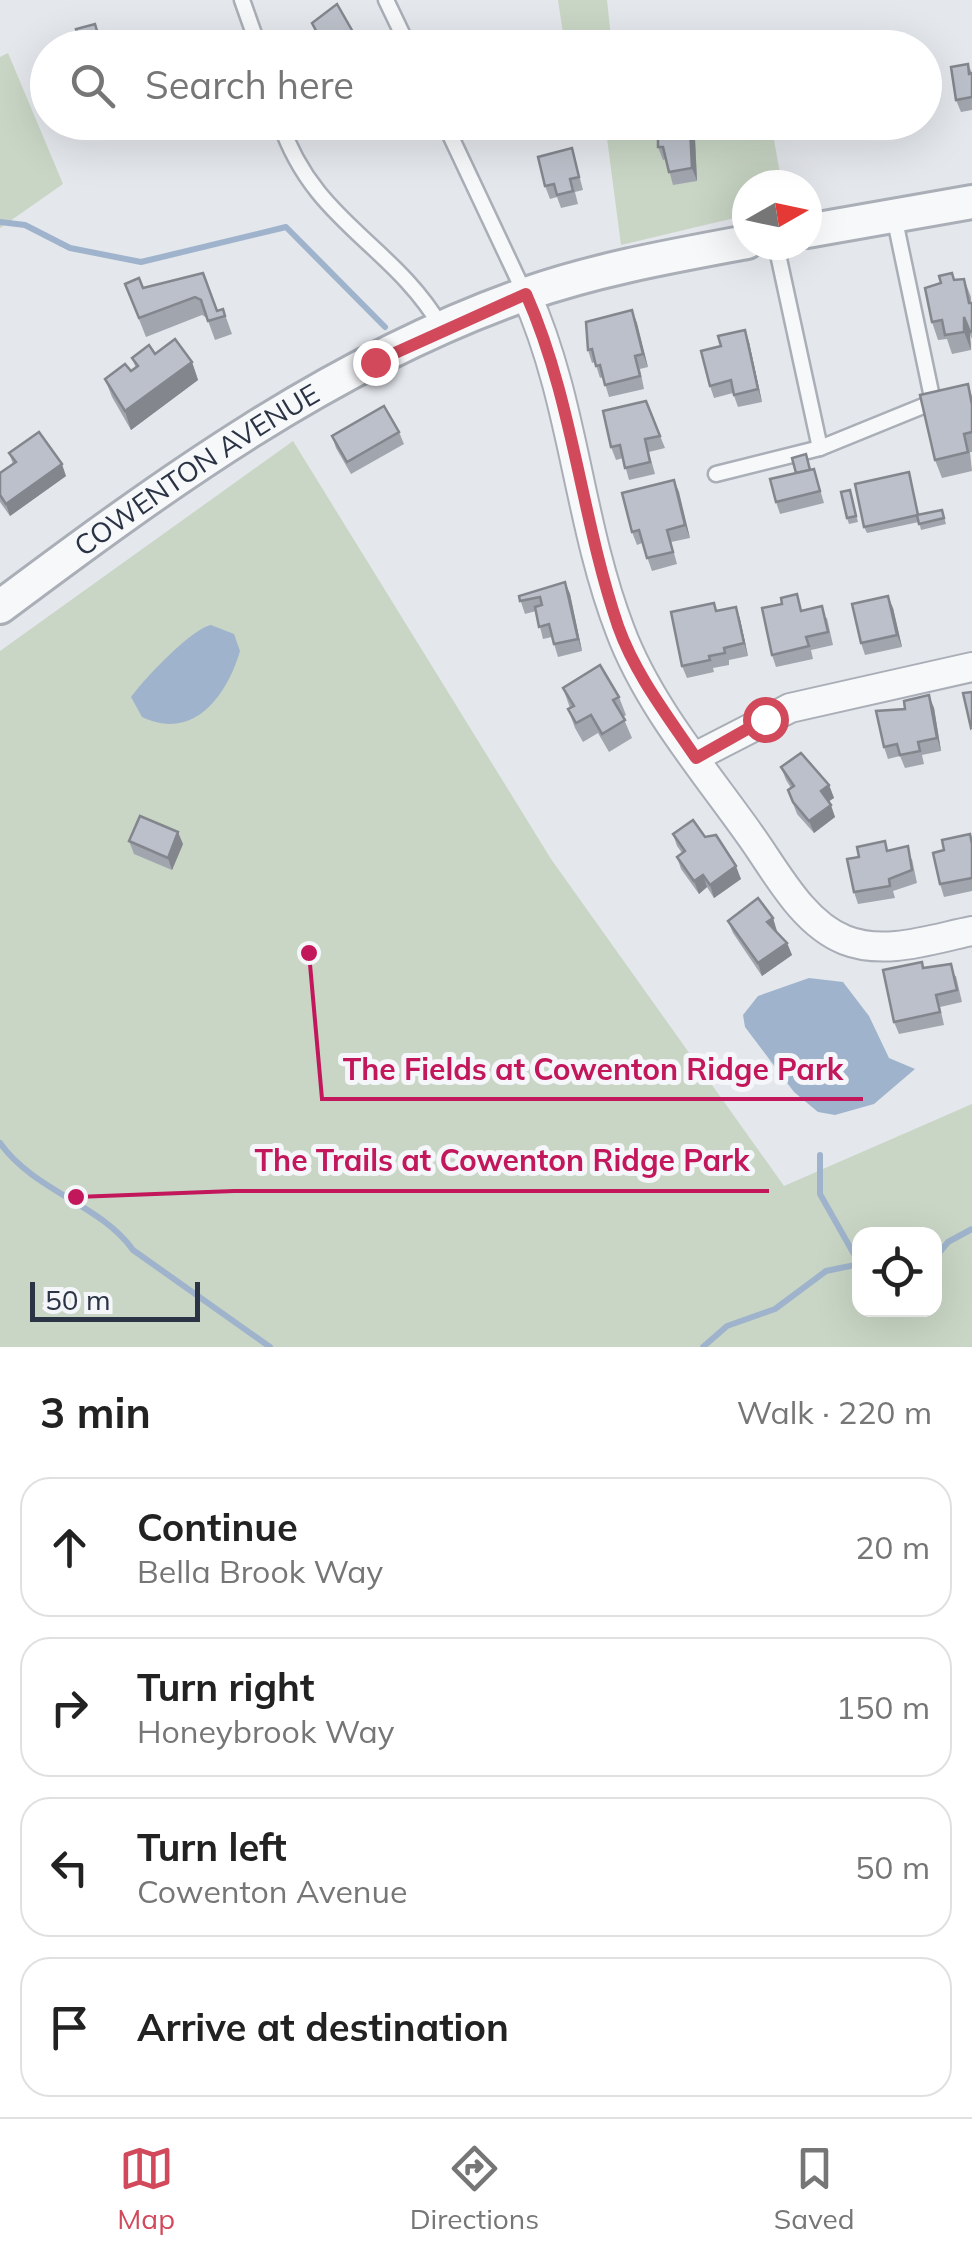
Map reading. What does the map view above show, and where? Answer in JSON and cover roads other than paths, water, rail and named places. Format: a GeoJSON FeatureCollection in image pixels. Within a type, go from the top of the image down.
{"type":"FeatureCollection","features":[{"type":"Feature","properties":{"kind":"street"},"geometry":{"type":"LineString","coordinates":[[822,228],[972,202]]}},
{"type":"Feature","properties":{"kind":"street","name":"COWENTON AVENUE"},"geometry":{"type":"LineString","coordinates":[[0,607],[219,449],[443,329],[526,294],[615,268],[732,245]]}},
{"type":"Feature","properties":{"kind":"street"},"geometry":{"type":"LineString","coordinates":[[526,294],[552,360],[619,629],[644,682],[696,758],[796,900],[828,931],[846,940],[884,947],[972,931]]}},
{"type":"Feature","properties":{"kind":"street"},"geometry":{"type":"LineString","coordinates":[[696,758],[790,708],[972,667]]}},
{"type":"Feature","properties":{"kind":"lane"},"geometry":{"type":"LineString","coordinates":[[242,0],[253,30]]}},
{"type":"Feature","properties":{"kind":"lane"},"geometry":{"type":"LineString","coordinates":[[386,0],[400,30]]}},
{"type":"Feature","properties":{"kind":"lane"},"geometry":{"type":"LineString","coordinates":[[288,140],[306,182],[414,284],[443,329]]}},
{"type":"Feature","properties":{"kind":"lane"},"geometry":{"type":"LineString","coordinates":[[453,140],[526,294]]}},
{"type":"Feature","properties":{"kind":"lane"},"geometry":{"type":"LineString","coordinates":[[716,474],[820,448],[933,402],[894,215]]}},
{"type":"Feature","properties":{"kind":"lane"},"geometry":{"type":"LineString","coordinates":[[779,260],[820,448]]}},
{"type":"Feature","properties":{"kind":"water"},"geometry":{"type":"Polygon","coordinates":[[[211,625],[234,634],[240,651],[217,698],[192,719],[177,723],[142,717],[131,697],[180,645],[211,625]]]}},
{"type":"Feature","properties":{"kind":"water"},"geometry":{"type":"Polygon","coordinates":[[[809,978],[843,982],[869,1016],[889,1058],[915,1069],[874,1104],[835,1115],[818,1112],[794,1092],[745,1027],[743,1015],[758,996],[809,978]]]}},
{"type":"Feature","properties":{"kind":"waterway"},"geometry":{"type":"LineString","coordinates":[[0,222],[25,225],[70,248],[141,262],[286,227],[385,327]]}},
{"type":"Feature","properties":{"kind":"waterway"},"geometry":{"type":"LineString","coordinates":[[0,1143],[30,1174],[103,1221],[133,1250],[270,1347]]}},
{"type":"Feature","properties":{"kind":"waterway"},"geometry":{"type":"LineString","coordinates":[[820,1155],[820,1194],[852,1251]]}},
{"type":"Feature","properties":{"kind":"waterway"},"geometry":{"type":"LineString","coordinates":[[942,1249],[972,1229]]}},
{"type":"Feature","properties":{"kind":"waterway"},"geometry":{"type":"LineString","coordinates":[[703,1347],[727,1326],[775,1309],[826,1271],[852,1266]]}},
{"type":"Feature","properties":{"kind":"place","name":"The Fields at Cowenton Ridge Park"},"geometry":{"type":"Point","coordinates":[309,953]}},
{"type":"Feature","properties":{"kind":"place","name":"The Trails at Cowenton Ridge Park"},"geometry":{"type":"Point","coordinates":[76,1197]}}]}
